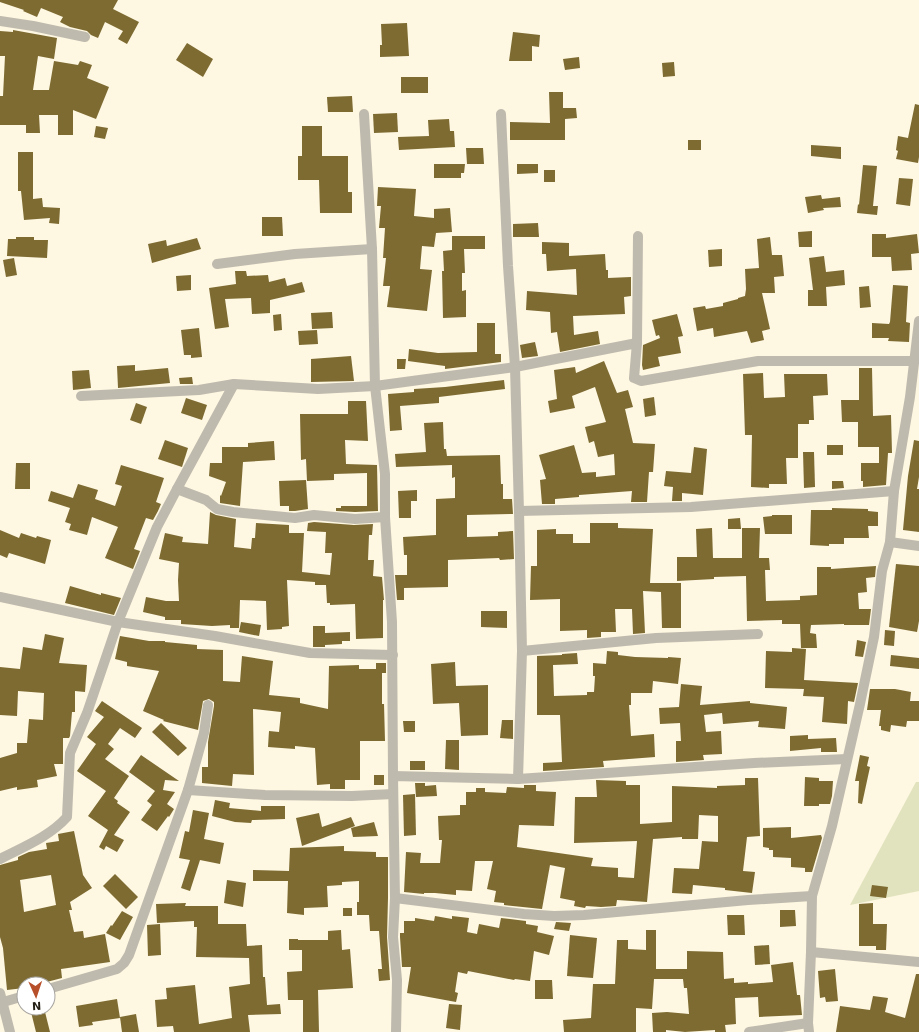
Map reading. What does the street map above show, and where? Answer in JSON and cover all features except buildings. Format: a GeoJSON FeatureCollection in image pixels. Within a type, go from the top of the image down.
{"type":"FeatureCollection","features":[{"type":"Feature","properties":{"kind":"street"},"geometry":{"type":"LineString","coordinates":[[0,21],[34,26],[85,37]]}},
{"type":"Feature","properties":{"kind":"street"},"geometry":{"type":"LineString","coordinates":[[364,114],[372,249],[375,386],[385,474],[385,517],[392,622],[395,898],[394,937],[397,980],[396,1032]]}},
{"type":"Feature","properties":{"kind":"street"},"geometry":{"type":"LineString","coordinates":[[501,114],[515,367],[519,511],[522,650],[518,778]]}},
{"type":"Feature","properties":{"kind":"street"},"geometry":{"type":"LineString","coordinates":[[638,236],[637,343],[634,378],[641,380],[758,361],[914,361]]}},
{"type":"Feature","properties":{"kind":"street"},"geometry":{"type":"LineString","coordinates":[[217,264],[295,254],[372,249]]}},
{"type":"Feature","properties":{"kind":"street"},"geometry":{"type":"LineString","coordinates":[[749,1032],[809,1028],[812,896],[832,826],[874,637],[882,571],[890,542],[894,491],[910,397],[919,321]]}},
{"type":"Feature","properties":{"kind":"street"},"geometry":{"type":"LineString","coordinates":[[81,396],[199,390],[234,384],[318,389],[375,386],[515,367],[637,343]]}},
{"type":"Feature","properties":{"kind":"street"},"geometry":{"type":"LineString","coordinates":[[0,858],[38,840],[61,824],[67,817],[70,753],[86,713],[118,622],[157,527],[234,384]]}},
{"type":"Feature","properties":{"kind":"street"},"geometry":{"type":"LineString","coordinates":[[177,488],[206,500],[217,508],[233,512],[295,518],[314,515],[355,519],[385,517]]}},
{"type":"Feature","properties":{"kind":"street"},"geometry":{"type":"LineString","coordinates":[[519,511],[691,507],[894,491]]}},
{"type":"Feature","properties":{"kind":"street"},"geometry":{"type":"LineString","coordinates":[[890,542],[919,546]]}},
{"type":"Feature","properties":{"kind":"street"},"geometry":{"type":"LineString","coordinates":[[0,597],[118,622],[215,636],[310,653],[393,655]]}},
{"type":"Feature","properties":{"kind":"street"},"geometry":{"type":"LineString","coordinates":[[522,650],[656,638],[758,634]]}},
{"type":"Feature","properties":{"kind":"street"},"geometry":{"type":"LineString","coordinates":[[56,987],[117,969],[124,963],[129,955],[188,790],[204,733],[208,705]]}},
{"type":"Feature","properties":{"kind":"street"},"geometry":{"type":"LineString","coordinates":[[393,776],[518,778],[754,763],[847,760]]}},
{"type":"Feature","properties":{"kind":"street"},"geometry":{"type":"LineString","coordinates":[[188,790],[265,795],[352,796],[393,794]]}},
{"type":"Feature","properties":{"kind":"street"},"geometry":{"type":"LineString","coordinates":[[395,898],[524,914],[554,916],[584,915],[748,900],[812,896]]}},
{"type":"Feature","properties":{"kind":"street"},"geometry":{"type":"LineString","coordinates":[[811,952],[919,962]]}},
{"type":"Feature","properties":{"kind":"street"},"geometry":{"type":"LineString","coordinates":[[10,1032],[1,999],[16,997]]}},
{"type":"Feature","properties":{"kind":"green space"},"geometry":{"type":"Polygon","coordinates":[[[916,782],[919,782],[919,891],[850,905],[916,782]]]}}]}
